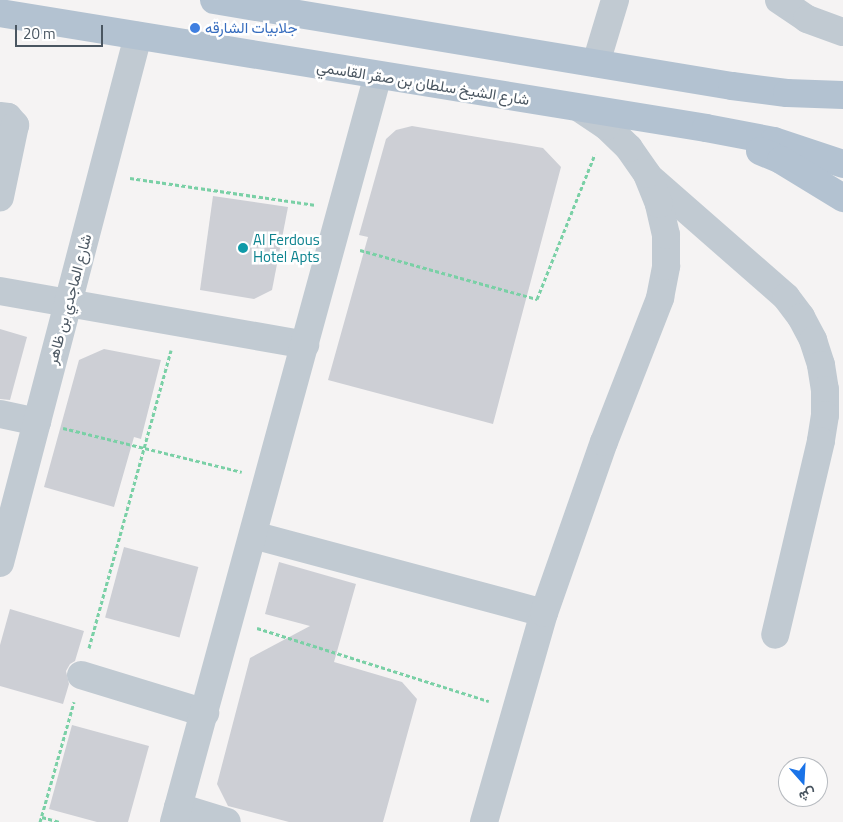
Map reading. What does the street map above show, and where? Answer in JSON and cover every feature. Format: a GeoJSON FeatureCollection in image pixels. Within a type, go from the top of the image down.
{"type":"FeatureCollection","features":[{"type":"Feature","properties":{"kind":"main road"},"geometry":{"type":"LineString","coordinates":[[214,0],[308,8],[596,63],[742,87],[787,93],[843,96]]}},
{"type":"Feature","properties":{"kind":"main road","name":"شارع الشيخ سلطان بن صقر القاسمي"},"geometry":{"type":"LineString","coordinates":[[0,13],[706,128],[774,141],[843,164]]}},
{"type":"Feature","properties":{"kind":"main road"},"geometry":{"type":"LineString","coordinates":[[706,128],[781,160],[843,198]]}},
{"type":"Feature","properties":{"kind":"street"},"geometry":{"type":"LineString","coordinates":[[596,63],[615,0]]}},
{"type":"Feature","properties":{"kind":"street"},"geometry":{"type":"LineString","coordinates":[[779,0],[806,19],[843,32]]}},
{"type":"Feature","properties":{"kind":"street","name":"شارع الماجدي بن ظاهر"},"geometry":{"type":"LineString","coordinates":[[0,563],[138,36]]}},
{"type":"Feature","properties":{"kind":"street"},"geometry":{"type":"LineString","coordinates":[[227,822],[176,815],[378,75]]}},
{"type":"Feature","properties":{"kind":"street"},"geometry":{"type":"LineString","coordinates":[[484,822],[544,613],[604,442],[660,298],[666,266],[666,235],[659,204],[647,174],[629,148],[606,126],[579,108]]}},
{"type":"Feature","properties":{"kind":"street"},"geometry":{"type":"LineString","coordinates":[[0,116],[8,118],[15,125],[0,197]]}},
{"type":"Feature","properties":{"kind":"street"},"geometry":{"type":"LineString","coordinates":[[647,174],[786,296],[801,317],[813,340],[821,365],[825,390],[825,415],[821,441],[775,635]]}},
{"type":"Feature","properties":{"kind":"street"},"geometry":{"type":"LineString","coordinates":[[0,291],[305,345]]}},
{"type":"Feature","properties":{"kind":"street"},"geometry":{"type":"LineString","coordinates":[[0,414],[37,422]]}},
{"type":"Feature","properties":{"kind":"street"},"geometry":{"type":"LineString","coordinates":[[253,535],[544,613]]}},
{"type":"Feature","properties":{"kind":"street"},"geometry":{"type":"LineString","coordinates":[[81,675],[204,714]]}},
{"type":"Feature","properties":{"kind":"path"},"geometry":{"type":"LineString","coordinates":[[333,243],[537,298],[606,126]]}},
{"type":"Feature","properties":{"kind":"path"},"geometry":{"type":"LineString","coordinates":[[102,174],[342,210]]}},
{"type":"Feature","properties":{"kind":"path"},"geometry":{"type":"LineString","coordinates":[[40,822],[179,323]]}},
{"type":"Feature","properties":{"kind":"path"},"geometry":{"type":"LineString","coordinates":[[37,422],[269,479]]}},
{"type":"Feature","properties":{"kind":"path"},"geometry":{"type":"LineString","coordinates":[[230,620],[515,709]]}},
{"type":"Feature","properties":{"kind":"path"},"geometry":{"type":"LineString","coordinates":[[42,817],[60,822]]}},
{"type":"Feature","properties":{"kind":"building"},"geometry":{"type":"Polygon","coordinates":[[[412,126],[543,148],[561,167],[493,424],[328,380],[368,237],[359,235],[386,139],[396,130],[412,126]]]}},
{"type":"Feature","properties":{"kind":"building","name":"Al Ferdous Hotel Apts"},"geometry":{"type":"Polygon","coordinates":[[[213,196],[288,207],[272,290],[254,299],[200,290],[213,196]]]}},
{"type":"Feature","properties":{"kind":"building"},"geometry":{"type":"Polygon","coordinates":[[[0,329],[27,337],[10,400],[0,399],[0,329]]]}},
{"type":"Feature","properties":{"kind":"building"},"geometry":{"type":"Polygon","coordinates":[[[104,349],[161,360],[141,439],[134,437],[114,507],[44,487],[79,360],[104,349]]]}},
{"type":"Feature","properties":{"kind":"building"},"geometry":{"type":"Polygon","coordinates":[[[124,547],[198,567],[179,637],[105,618],[124,547]]]}},
{"type":"Feature","properties":{"kind":"building"},"geometry":{"type":"Polygon","coordinates":[[[279,562],[356,584],[334,662],[402,682],[417,699],[383,822],[289,822],[228,806],[217,784],[250,658],[310,626],[265,614],[279,562]]]}},
{"type":"Feature","properties":{"kind":"building"},"geometry":{"type":"Polygon","coordinates":[[[10,609],[84,631],[75,661],[70,664],[66,671],[69,684],[63,704],[0,686],[0,645],[10,609]]]}},
{"type":"Feature","properties":{"kind":"building"},"geometry":{"type":"Polygon","coordinates":[[[72,725],[149,746],[128,822],[97,822],[49,809],[72,725]]]}},
{"type":"Feature","properties":{"kind":"place","name":"جلابيات الشارقه"},"geometry":{"type":"Point","coordinates":[195,28]}},
{"type":"Feature","properties":{"kind":"place","name":"Al Ferdous Hotel Apts"},"geometry":{"type":"Point","coordinates":[243,248]}}]}
